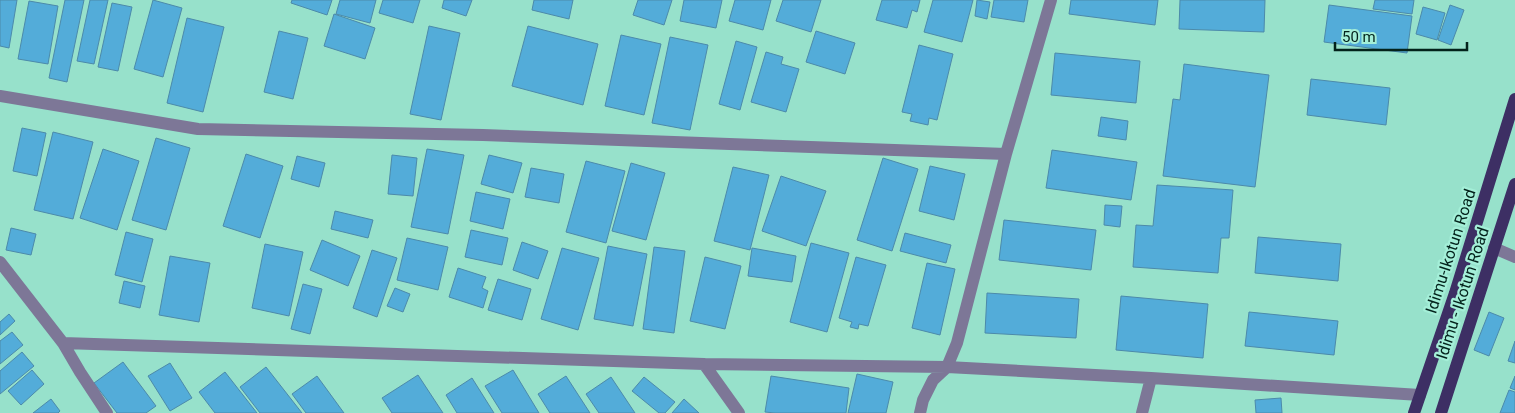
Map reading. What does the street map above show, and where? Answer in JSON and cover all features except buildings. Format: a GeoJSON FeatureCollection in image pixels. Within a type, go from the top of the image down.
{"type":"FeatureCollection","features":[{"type":"Feature","properties":{"kind":"main road","name":"Idimu-Ikotun Road"},"geometry":{"type":"LineString","coordinates":[[1414,413],[1455,293],[1515,99]]}},
{"type":"Feature","properties":{"kind":"main road","name":"Idimu - Ikotun Road"},"geometry":{"type":"LineString","coordinates":[[1441,413],[1515,184]]}},
{"type":"Feature","properties":{"kind":"street"},"geometry":{"type":"LineString","coordinates":[[920,413],[923,400],[933,380],[947,367],[957,342],[1006,154],[1051,0]]}},
{"type":"Feature","properties":{"kind":"street"},"geometry":{"type":"LineString","coordinates":[[0,96],[198,129],[483,134],[1006,154]]}},
{"type":"Feature","properties":{"kind":"street"},"geometry":{"type":"LineString","coordinates":[[1494,248],[1515,257]]}},
{"type":"Feature","properties":{"kind":"street"},"geometry":{"type":"LineString","coordinates":[[0,262],[63,343],[107,413]]}},
{"type":"Feature","properties":{"kind":"street"},"geometry":{"type":"LineString","coordinates":[[63,343],[704,364],[947,367],[1151,378],[1420,396]]}},
{"type":"Feature","properties":{"kind":"street"},"geometry":{"type":"LineString","coordinates":[[704,364],[739,413]]}},
{"type":"Feature","properties":{"kind":"street"},"geometry":{"type":"LineString","coordinates":[[1142,413],[1151,378]]}}]}
